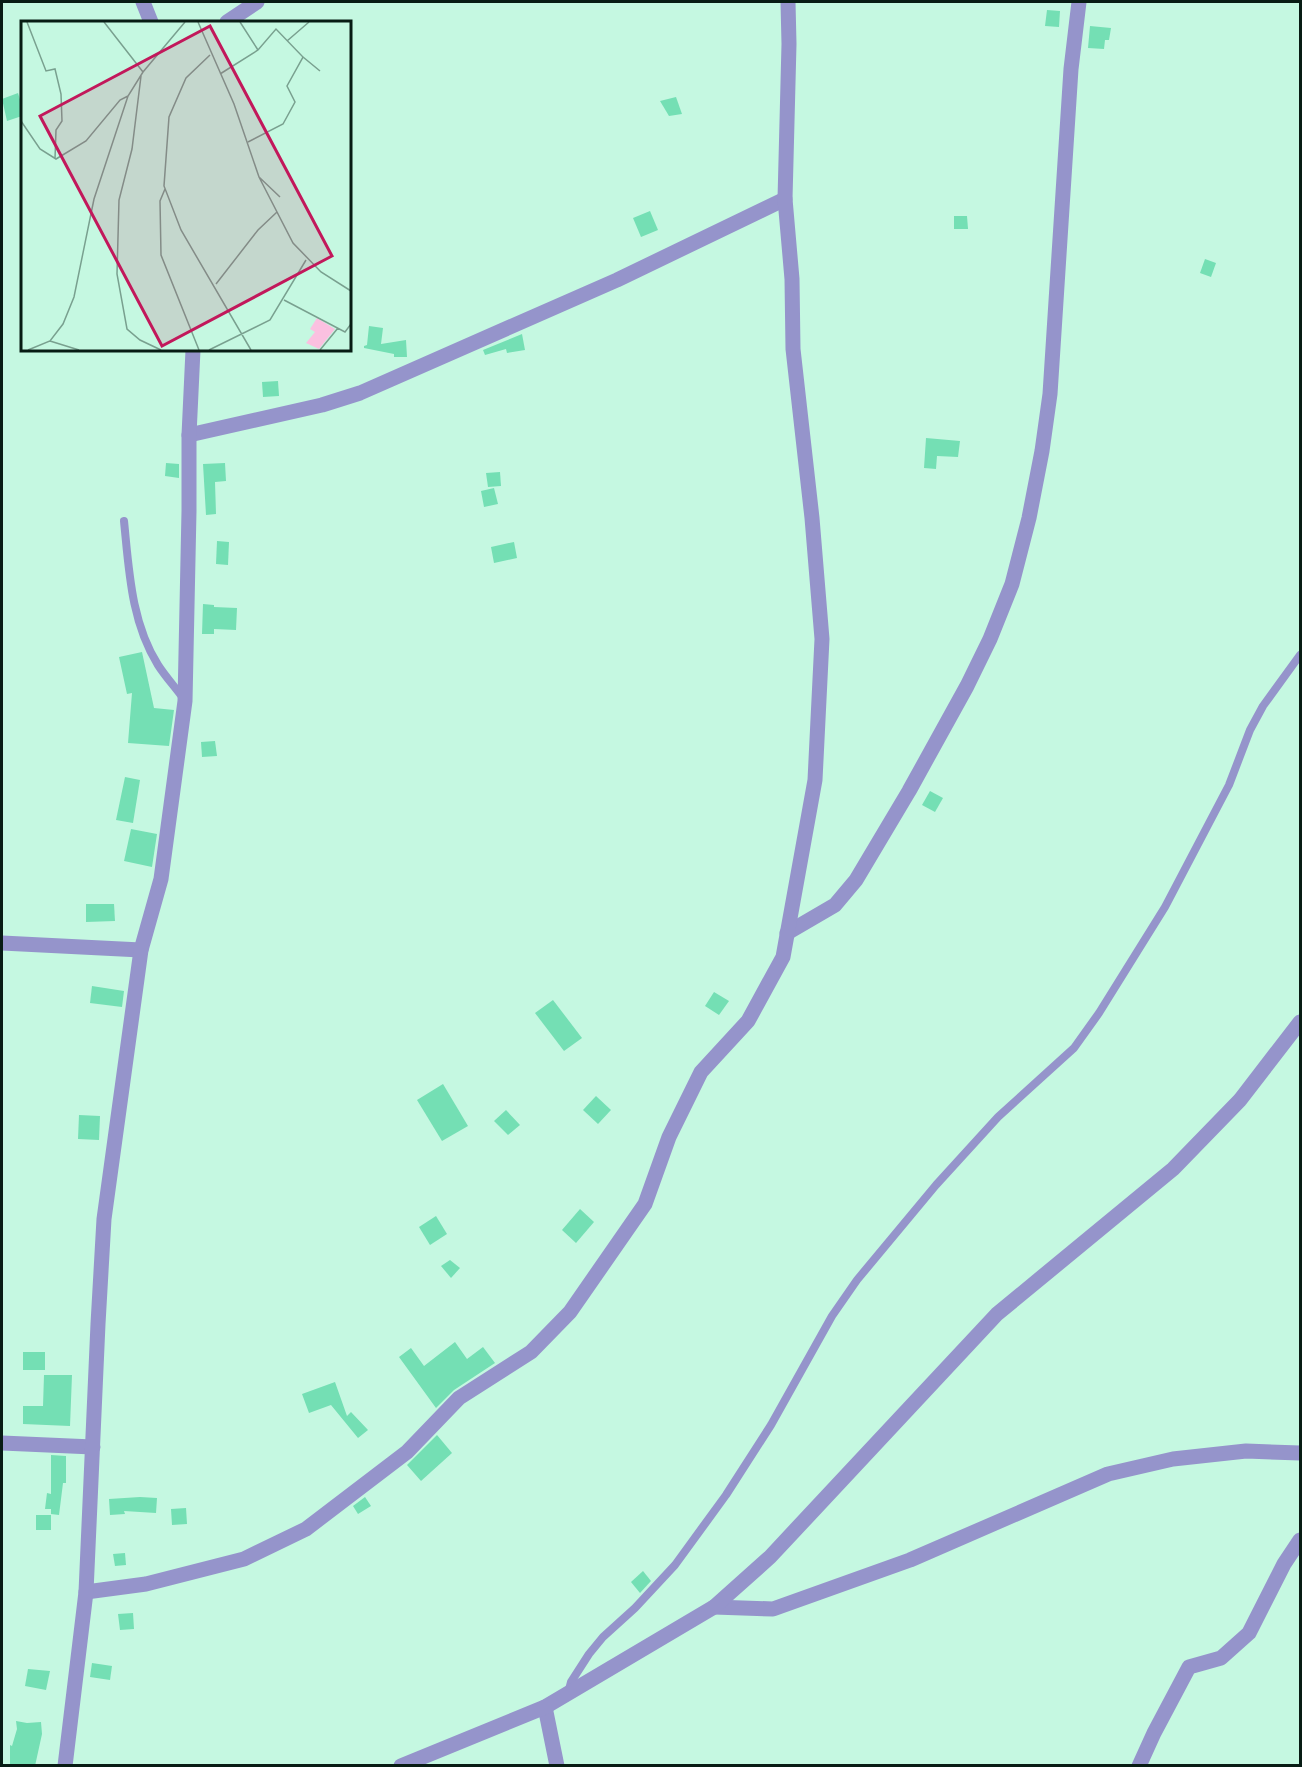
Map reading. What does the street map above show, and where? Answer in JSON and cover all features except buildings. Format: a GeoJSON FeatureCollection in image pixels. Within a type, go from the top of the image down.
{"type":"FeatureCollection","features":[{"type":"Feature","properties":{"kind":"street"},"geometry":{"type":"LineString","coordinates":[[143,2],[151,21]]}},
{"type":"Feature","properties":{"kind":"street"},"geometry":{"type":"LineString","coordinates":[[228,21],[256,2]]}},
{"type":"Feature","properties":{"kind":"street"},"geometry":{"type":"LineString","coordinates":[[86,1592],[146,1584],[244,1559],[306,1529],[406,1452],[459,1398],[531,1352],[570,1312],[645,1204],[669,1137],[701,1072],[748,1021],[783,957],[815,780],[822,639],[812,518],[793,349],[792,279],[785,199],[788,2]]}},
{"type":"Feature","properties":{"kind":"street"},"geometry":{"type":"LineString","coordinates":[[787,933],[835,905],[856,880],[909,791],[971,678],[990,639],[1012,584],[1029,518],[1050,394],[1071,69],[1079,2]]}},
{"type":"Feature","properties":{"kind":"street"},"geometry":{"type":"LineString","coordinates":[[189,435],[322,405],[360,393],[617,280],[785,199]]}},
{"type":"Feature","properties":{"kind":"street"},"geometry":{"type":"LineString","coordinates":[[64,1766],[86,1592],[104,1219],[141,950],[161,879],[185,701],[189,435],[193,351]]}},
{"type":"Feature","properties":{"kind":"street"},"geometry":{"type":"LineString","coordinates":[[2,943],[141,950]]}},
{"type":"Feature","properties":{"kind":"street"},"geometry":{"type":"LineString","coordinates":[[401,1766],[545,1707],[714,1607],[770,1557],[997,1314],[1173,1170],[1240,1100],[1300,1022]]}},
{"type":"Feature","properties":{"kind":"street"},"geometry":{"type":"LineString","coordinates":[[2,1443],[93,1447]]}},
{"type":"Feature","properties":{"kind":"street"},"geometry":{"type":"LineString","coordinates":[[714,1607],[773,1609],[910,1560],[1108,1474],[1173,1459],[1246,1451],[1300,1453]]}},
{"type":"Feature","properties":{"kind":"street"},"geometry":{"type":"LineString","coordinates":[[1139,1766],[1154,1732],[1189,1667],[1221,1658],[1249,1633],[1284,1564],[1300,1540]]}},
{"type":"Feature","properties":{"kind":"street"},"geometry":{"type":"LineString","coordinates":[[545,1707],[557,1766]]}},
{"type":"Feature","properties":{"kind":"lane"},"geometry":{"type":"LineString","coordinates":[[124,521],[131,592],[142,632],[157,664],[185,701]]}},
{"type":"Feature","properties":{"kind":"lane"},"geometry":{"type":"LineString","coordinates":[[568,1694],[571,1682],[589,1654],[675,1564],[726,1495],[776,1417],[832,1316],[857,1280],[936,1185],[998,1117],[1074,1048],[1100,1013],[1165,908],[1229,785],[1243,746],[1263,706],[1300,655]]}}]}
